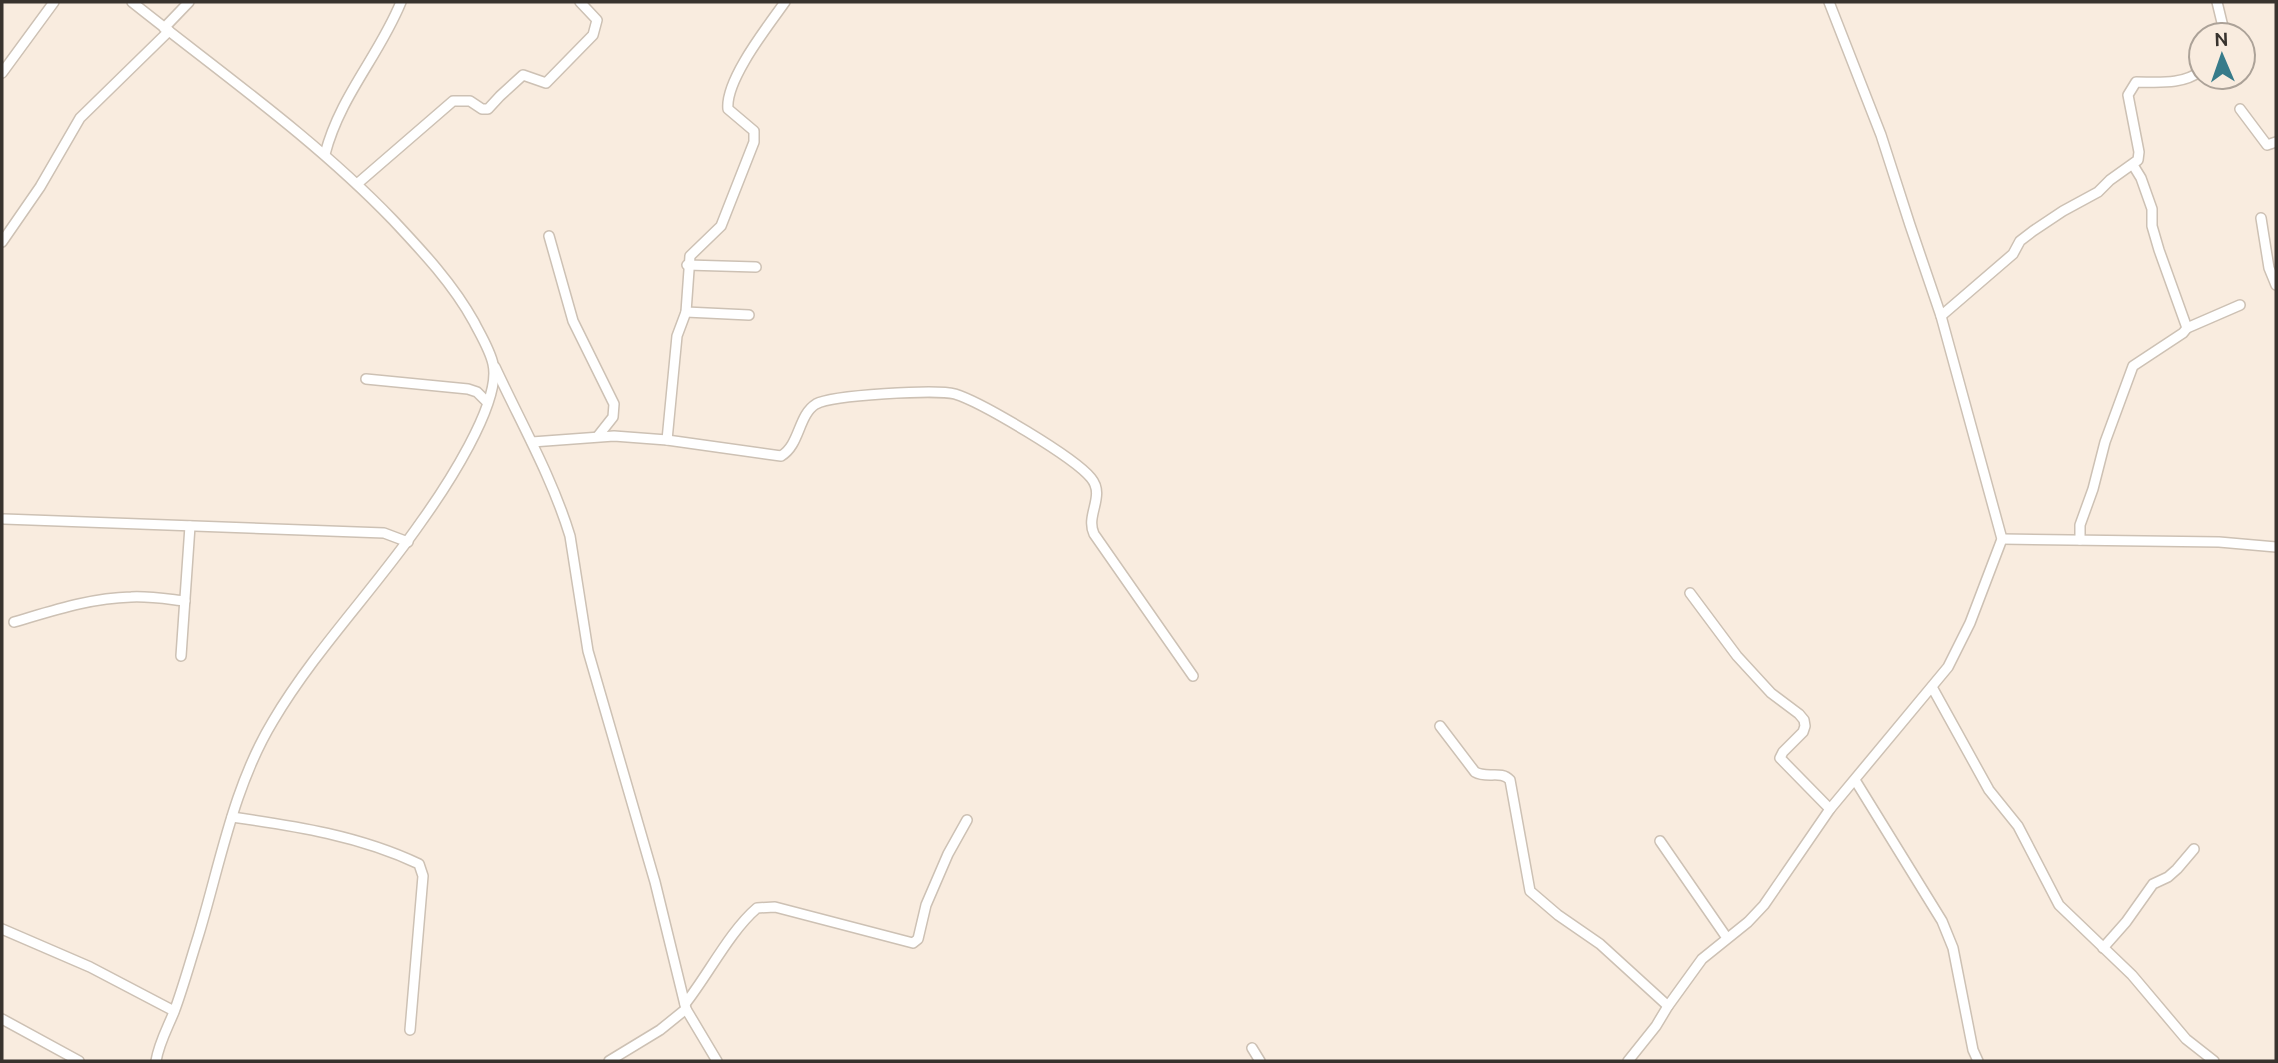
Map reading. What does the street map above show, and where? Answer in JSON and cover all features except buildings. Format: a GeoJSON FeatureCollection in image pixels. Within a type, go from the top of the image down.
{"type":"FeatureCollection","features":[{"type":"Feature","properties":{"kind":"street"},"geometry":{"type":"LineString","coordinates":[[2,73],[54,2]]}},
{"type":"Feature","properties":{"kind":"street"},"geometry":{"type":"LineString","coordinates":[[132,2],[325,154],[407,235],[461,299],[554,489],[570,536],[589,651],[655,882],[686,1007],[717,1061]]}},
{"type":"Feature","properties":{"kind":"street"},"geometry":{"type":"LineString","coordinates":[[2,242],[40,187],[80,118],[167,29],[189,2]]}},
{"type":"Feature","properties":{"kind":"street"},"geometry":{"type":"LineString","coordinates":[[325,154],[338,114],[390,26],[401,2]]}},
{"type":"Feature","properties":{"kind":"street"},"geometry":{"type":"LineString","coordinates":[[357,184],[453,101],[470,101],[482,109],[488,109],[523,75],[546,83],[593,34],[597,20],[580,2]]}},
{"type":"Feature","properties":{"kind":"street"},"geometry":{"type":"LineString","coordinates":[[667,440],[677,336],[686,312],[687,265],[692,253],[721,226],[754,142],[754,131],[728,109],[729,95],[743,65],[785,2]]}},
{"type":"Feature","properties":{"kind":"street"},"geometry":{"type":"LineString","coordinates":[[1628,1061],[1656,1026],[1702,959],[1764,905],[1830,809],[1948,667],[1970,623],[2002,538],[1941,316],[1881,135],[1829,2]]}},
{"type":"Feature","properties":{"kind":"street"},"geometry":{"type":"LineString","coordinates":[[2217,2],[2222,21]]}},
{"type":"Feature","properties":{"kind":"street"},"geometry":{"type":"LineString","coordinates":[[1941,316],[2013,254],[2020,241],[2032,231],[2075,203],[2098,192],[2138,160],[2139,152],[2128,95],[2136,82],[2177,82],[2187,79]]}},
{"type":"Feature","properties":{"kind":"street"},"geometry":{"type":"LineString","coordinates":[[2240,109],[2267,145],[2276,142]]}},
{"type":"Feature","properties":{"kind":"street"},"geometry":{"type":"LineString","coordinates":[[2133,165],[2141,178],[2152,209],[2152,226],[2159,250],[2187,328]]}},
{"type":"Feature","properties":{"kind":"street"},"geometry":{"type":"LineString","coordinates":[[2261,218],[2269,268],[2276,285]]}},
{"type":"Feature","properties":{"kind":"street"},"geometry":{"type":"LineString","coordinates":[[549,236],[573,321],[614,404],[613,417],[598,436]]}},
{"type":"Feature","properties":{"kind":"street"},"geometry":{"type":"LineString","coordinates":[[687,265],[756,267]]}},
{"type":"Feature","properties":{"kind":"street"},"geometry":{"type":"LineString","coordinates":[[2080,540],[2080,525],[2105,442],[2133,366],[2187,328],[2239,305]]}},
{"type":"Feature","properties":{"kind":"street"},"geometry":{"type":"LineString","coordinates":[[686,312],[749,315]]}},
{"type":"Feature","properties":{"kind":"street"},"geometry":{"type":"LineString","coordinates":[[156,1061],[199,936],[232,817],[260,747],[288,698],[408,542],[462,458],[491,392],[494,365]]}},
{"type":"Feature","properties":{"kind":"street"},"geometry":{"type":"LineString","coordinates":[[366,379],[468,389],[487,402]]}},
{"type":"Feature","properties":{"kind":"street"},"geometry":{"type":"LineString","coordinates":[[532,442],[598,436],[667,440],[781,456],[793,443],[807,414],[820,402],[862,396],[951,393],[1048,445],[1091,477],[1097,494],[1091,516],[1094,534],[1193,676]]}},
{"type":"Feature","properties":{"kind":"street"},"geometry":{"type":"LineString","coordinates":[[4,519],[384,533],[408,542]]}},
{"type":"Feature","properties":{"kind":"street"},"geometry":{"type":"LineString","coordinates":[[181,656],[190,526]]}},
{"type":"Feature","properties":{"kind":"street"},"geometry":{"type":"LineString","coordinates":[[2002,538],[2219,542],[2276,547]]}},
{"type":"Feature","properties":{"kind":"street"},"geometry":{"type":"LineString","coordinates":[[1690,593],[1737,656],[1771,693],[1800,714],[1804,720],[1803,732],[1780,758],[1830,809]]}},
{"type":"Feature","properties":{"kind":"street"},"geometry":{"type":"LineString","coordinates":[[14,622],[89,601],[134,597],[185,601]]}},
{"type":"Feature","properties":{"kind":"street"},"geometry":{"type":"LineString","coordinates":[[1931,687],[1989,790],[2018,826],[2059,905],[2132,975],[2186,1039],[2214,1061]]}},
{"type":"Feature","properties":{"kind":"street"},"geometry":{"type":"LineString","coordinates":[[1440,726],[1475,772],[1487,776],[1502,775],[1510,780],[1530,891],[1558,915],[1600,944],[1668,1006]]}},
{"type":"Feature","properties":{"kind":"street"},"geometry":{"type":"LineString","coordinates":[[1855,780],[1942,920],[1953,948],[1973,1050],[1979,1061]]}},
{"type":"Feature","properties":{"kind":"street"},"geometry":{"type":"LineString","coordinates":[[232,817],[313,829],[419,863],[423,876],[410,1030]]}},
{"type":"Feature","properties":{"kind":"street"},"geometry":{"type":"LineString","coordinates":[[609,1061],[650,1037],[686,1007],[741,924],[757,908],[775,907],[913,943],[918,939],[926,905],[948,854],[967,820]]}},
{"type":"Feature","properties":{"kind":"street"},"geometry":{"type":"LineString","coordinates":[[1660,841],[1727,938]]}},
{"type":"Feature","properties":{"kind":"street"},"geometry":{"type":"LineString","coordinates":[[2103,948],[2126,922],[2153,884],[2177,869],[2194,849]]}},
{"type":"Feature","properties":{"kind":"street"},"geometry":{"type":"LineString","coordinates":[[2,929],[90,967],[174,1011]]}},
{"type":"Feature","properties":{"kind":"street"},"geometry":{"type":"LineString","coordinates":[[2,1019],[79,1061]]}},
{"type":"Feature","properties":{"kind":"street"},"geometry":{"type":"LineString","coordinates":[[1252,1048],[1260,1061]]}}]}
